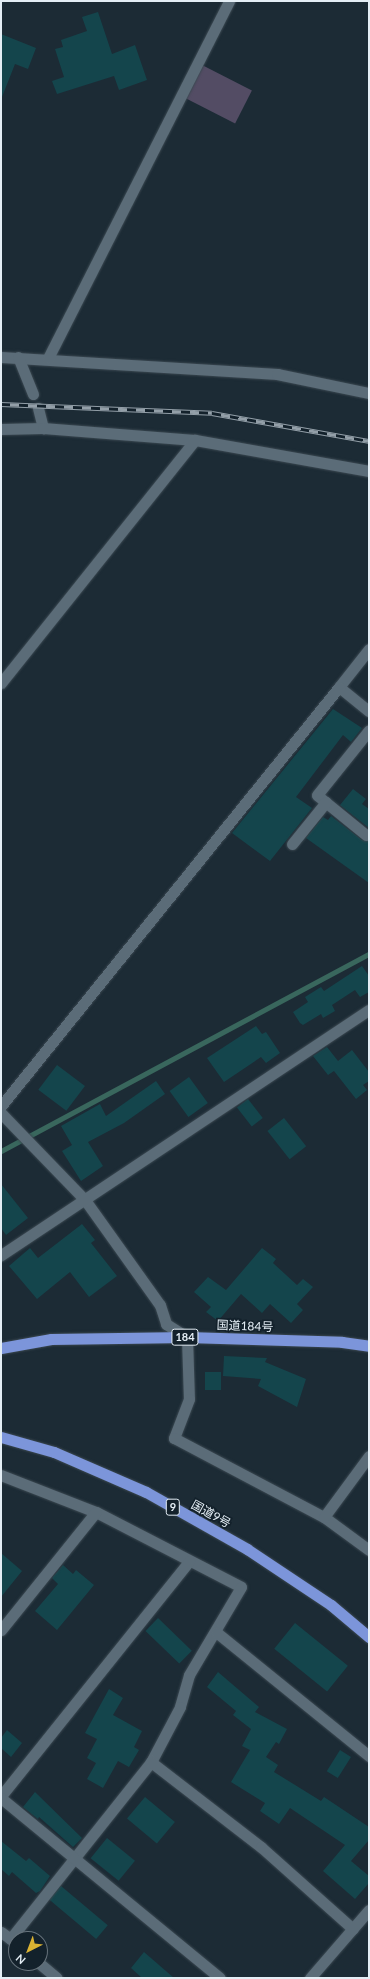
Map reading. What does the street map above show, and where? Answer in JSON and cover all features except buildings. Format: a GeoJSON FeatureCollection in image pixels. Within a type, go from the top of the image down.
{"type":"FeatureCollection","features":[{"type":"Feature","properties":{"kind":"highway","name":"国道184号"},"geometry":{"type":"LineString","coordinates":[[1,1348],[51,1339],[187,1337],[342,1342],[369,1346]]}},
{"type":"Feature","properties":{"kind":"highway","name":"国道9号"},"geometry":{"type":"LineString","coordinates":[[1,1437],[54,1452],[146,1492],[247,1549],[332,1605],[369,1637]]}},
{"type":"Feature","properties":{"kind":"street"},"geometry":{"type":"LineString","coordinates":[[48,358],[230,1]]}},
{"type":"Feature","properties":{"kind":"street"},"geometry":{"type":"LineString","coordinates":[[1,357],[48,358],[277,374],[369,393]]}},
{"type":"Feature","properties":{"kind":"street"},"geometry":{"type":"LineString","coordinates":[[18,357],[33,394]]}},
{"type":"Feature","properties":{"kind":"street"},"geometry":{"type":"LineString","coordinates":[[38,408],[43,428]]}},
{"type":"Feature","properties":{"kind":"street"},"geometry":{"type":"LineString","coordinates":[[1,429],[43,428],[195,440],[369,471]]}},
{"type":"Feature","properties":{"kind":"street"},"geometry":{"type":"LineString","coordinates":[[1,683],[195,440]]}},
{"type":"Feature","properties":{"kind":"street"},"geometry":{"type":"LineString","coordinates":[[1,1106],[369,649]]}},
{"type":"Feature","properties":{"kind":"street"},"geometry":{"type":"LineString","coordinates":[[339,687],[369,711]]}},
{"type":"Feature","properties":{"kind":"street"},"geometry":{"type":"LineString","coordinates":[[366,835],[317,795],[369,730]]}},
{"type":"Feature","properties":{"kind":"street"},"geometry":{"type":"LineString","coordinates":[[292,844],[326,802]]}},
{"type":"Feature","properties":{"kind":"street"},"geometry":{"type":"LineString","coordinates":[[1,1255],[369,1010]]}},
{"type":"Feature","properties":{"kind":"street"},"geometry":{"type":"LineString","coordinates":[[1,1113],[85,1200],[160,1305],[166,1324],[187,1337],[189,1399],[174,1438],[324,1517],[369,1550]]}},
{"type":"Feature","properties":{"kind":"street"},"geometry":{"type":"LineString","coordinates":[[324,1517],[369,1456]]}},
{"type":"Feature","properties":{"kind":"street"},"geometry":{"type":"LineString","coordinates":[[1,1475],[96,1512],[241,1587],[216,1632],[189,1675],[180,1707],[151,1762],[21,1931]]}},
{"type":"Feature","properties":{"kind":"street"},"geometry":{"type":"LineString","coordinates":[[1,1630],[96,1512]]}},
{"type":"Feature","properties":{"kind":"street"},"geometry":{"type":"LineString","coordinates":[[189,1561],[1,1797],[220,1978]]}},
{"type":"Feature","properties":{"kind":"street"},"geometry":{"type":"LineString","coordinates":[[216,1632],[369,1756]]}},
{"type":"Feature","properties":{"kind":"street"},"geometry":{"type":"LineString","coordinates":[[151,1762],[261,1847],[353,1929]]}},
{"type":"Feature","properties":{"kind":"street"},"geometry":{"type":"LineString","coordinates":[[310,1978],[369,1910]]}},
{"type":"Feature","properties":{"kind":"street"},"geometry":{"type":"LineString","coordinates":[[48,1970],[57,1978]]}},
{"type":"Feature","properties":{"kind":"shaded area"},"geometry":{"type":"Polygon","coordinates":[[[202,65],[252,90],[235,123],[185,98],[202,65]]]}},
{"type":"Feature","properties":{"kind":"waterway"},"geometry":{"type":"LineString","coordinates":[[1,1151],[369,954]]}},
{"type":"Feature","properties":{"kind":"railway"},"geometry":{"type":"LineString","coordinates":[[1,404],[212,413],[369,441]]}}]}
